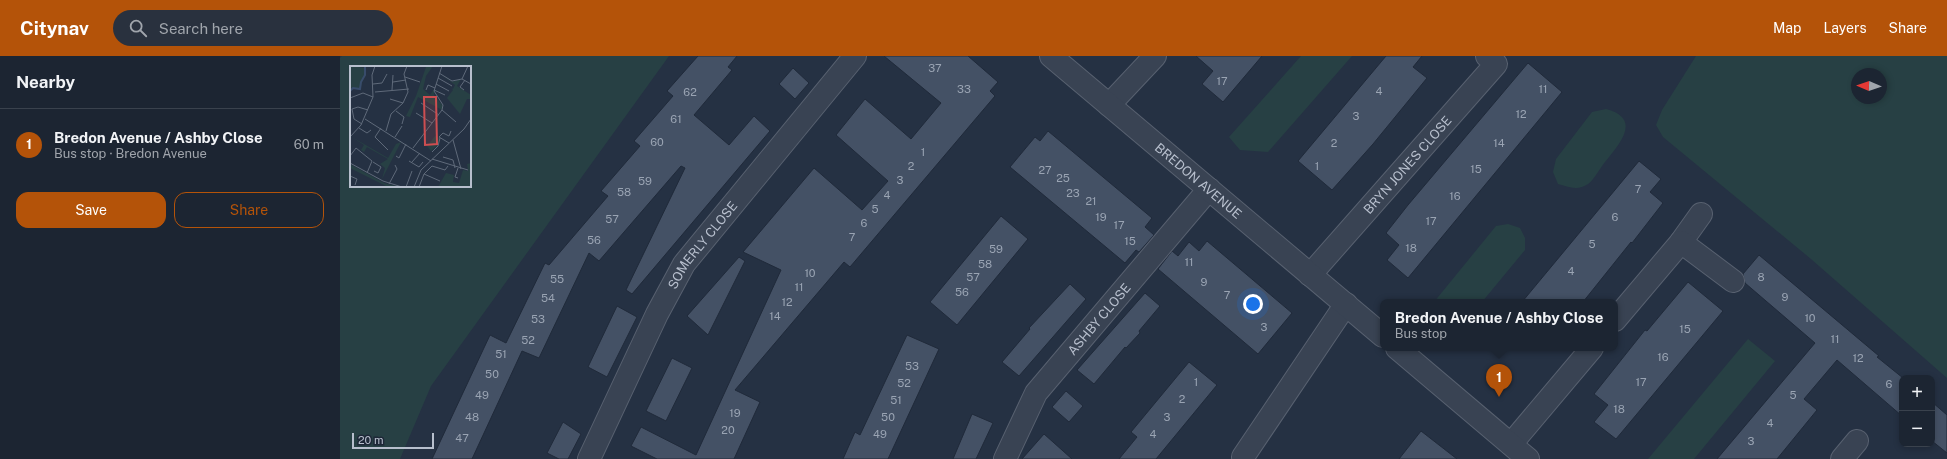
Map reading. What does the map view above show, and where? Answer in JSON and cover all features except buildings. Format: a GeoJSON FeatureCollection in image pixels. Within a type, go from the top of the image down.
{"type":"FeatureCollection","features":[{"type":"Feature","properties":{"kind":"street","name":"SOMERLY CLOSE"},"geometry":{"type":"LineString","coordinates":[[589,459],[657,314],[684,264],[855,56]]}},
{"type":"Feature","properties":{"kind":"street","name":"BREDON AVENUE"},"geometry":{"type":"LineString","coordinates":[[1051,56],[1380,333]]}},
{"type":"Feature","properties":{"kind":"street"},"geometry":{"type":"LineString","coordinates":[[1109,105],[1155,56]]}},
{"type":"Feature","properties":{"kind":"street","name":"BRYN JONES CLOSE"},"geometry":{"type":"LineString","coordinates":[[1310,275],[1496,64],[1487,56]]}},
{"type":"Feature","properties":{"kind":"street","name":"ASHBY CLOSE"},"geometry":{"type":"LineString","coordinates":[[1005,459],[1036,393],[1209,189]]}},
{"type":"Feature","properties":{"kind":"street"},"geometry":{"type":"LineString","coordinates":[[1618,316],[1681,242],[1701,214]]}},
{"type":"Feature","properties":{"kind":"street"},"geometry":{"type":"LineString","coordinates":[[1681,242],[1733,281]]}},
{"type":"Feature","properties":{"kind":"street"},"geometry":{"type":"LineString","coordinates":[[1242,457],[1346,304]]}},
{"type":"Feature","properties":{"kind":"street"},"geometry":{"type":"LineString","coordinates":[[1401,351],[1528,459]]}},
{"type":"Feature","properties":{"kind":"street"},"geometry":{"type":"LineString","coordinates":[[1510,444],[1589,351]]}},
{"type":"Feature","properties":{"kind":"street"},"geometry":{"type":"LineString","coordinates":[[1842,459],[1858,441]]}},
{"type":"Feature","properties":{"kind":"green space"},"geometry":{"type":"Polygon","coordinates":[[[342,56],[669,56],[431,386],[400,459],[340,459],[340,58],[342,56]]]}},
{"type":"Feature","properties":{"kind":"green space"},"geometry":{"type":"Polygon","coordinates":[[[1301,56],[1352,56],[1268,152],[1240,150],[1229,137],[1301,56]]]}},
{"type":"Feature","properties":{"kind":"green space"},"geometry":{"type":"Polygon","coordinates":[[[1696,56],[1947,56],[1947,378],[1811,259],[1663,137],[1656,125],[1662,110],[1696,56]]]}},
{"type":"Feature","properties":{"kind":"green space"},"geometry":{"type":"Polygon","coordinates":[[[1606,109],[1617,113],[1626,125],[1625,132],[1616,148],[1595,177],[1588,184],[1577,188],[1558,184],[1553,172],[1556,159],[1592,112],[1606,109]]]}},
{"type":"Feature","properties":{"kind":"green space"},"geometry":{"type":"Polygon","coordinates":[[[1508,224],[1520,228],[1525,238],[1525,250],[1484,299],[1436,299],[1496,226],[1508,224]]]}},
{"type":"Feature","properties":{"kind":"green space"},"geometry":{"type":"Polygon","coordinates":[[[1748,339],[1775,361],[1694,459],[1648,459],[1748,339]]]}},
{"type":"Feature","properties":{"kind":"place","name":"Bredon Avenue / Ashby Close"},"geometry":{"type":"Point","coordinates":[1499,397]}}]}
